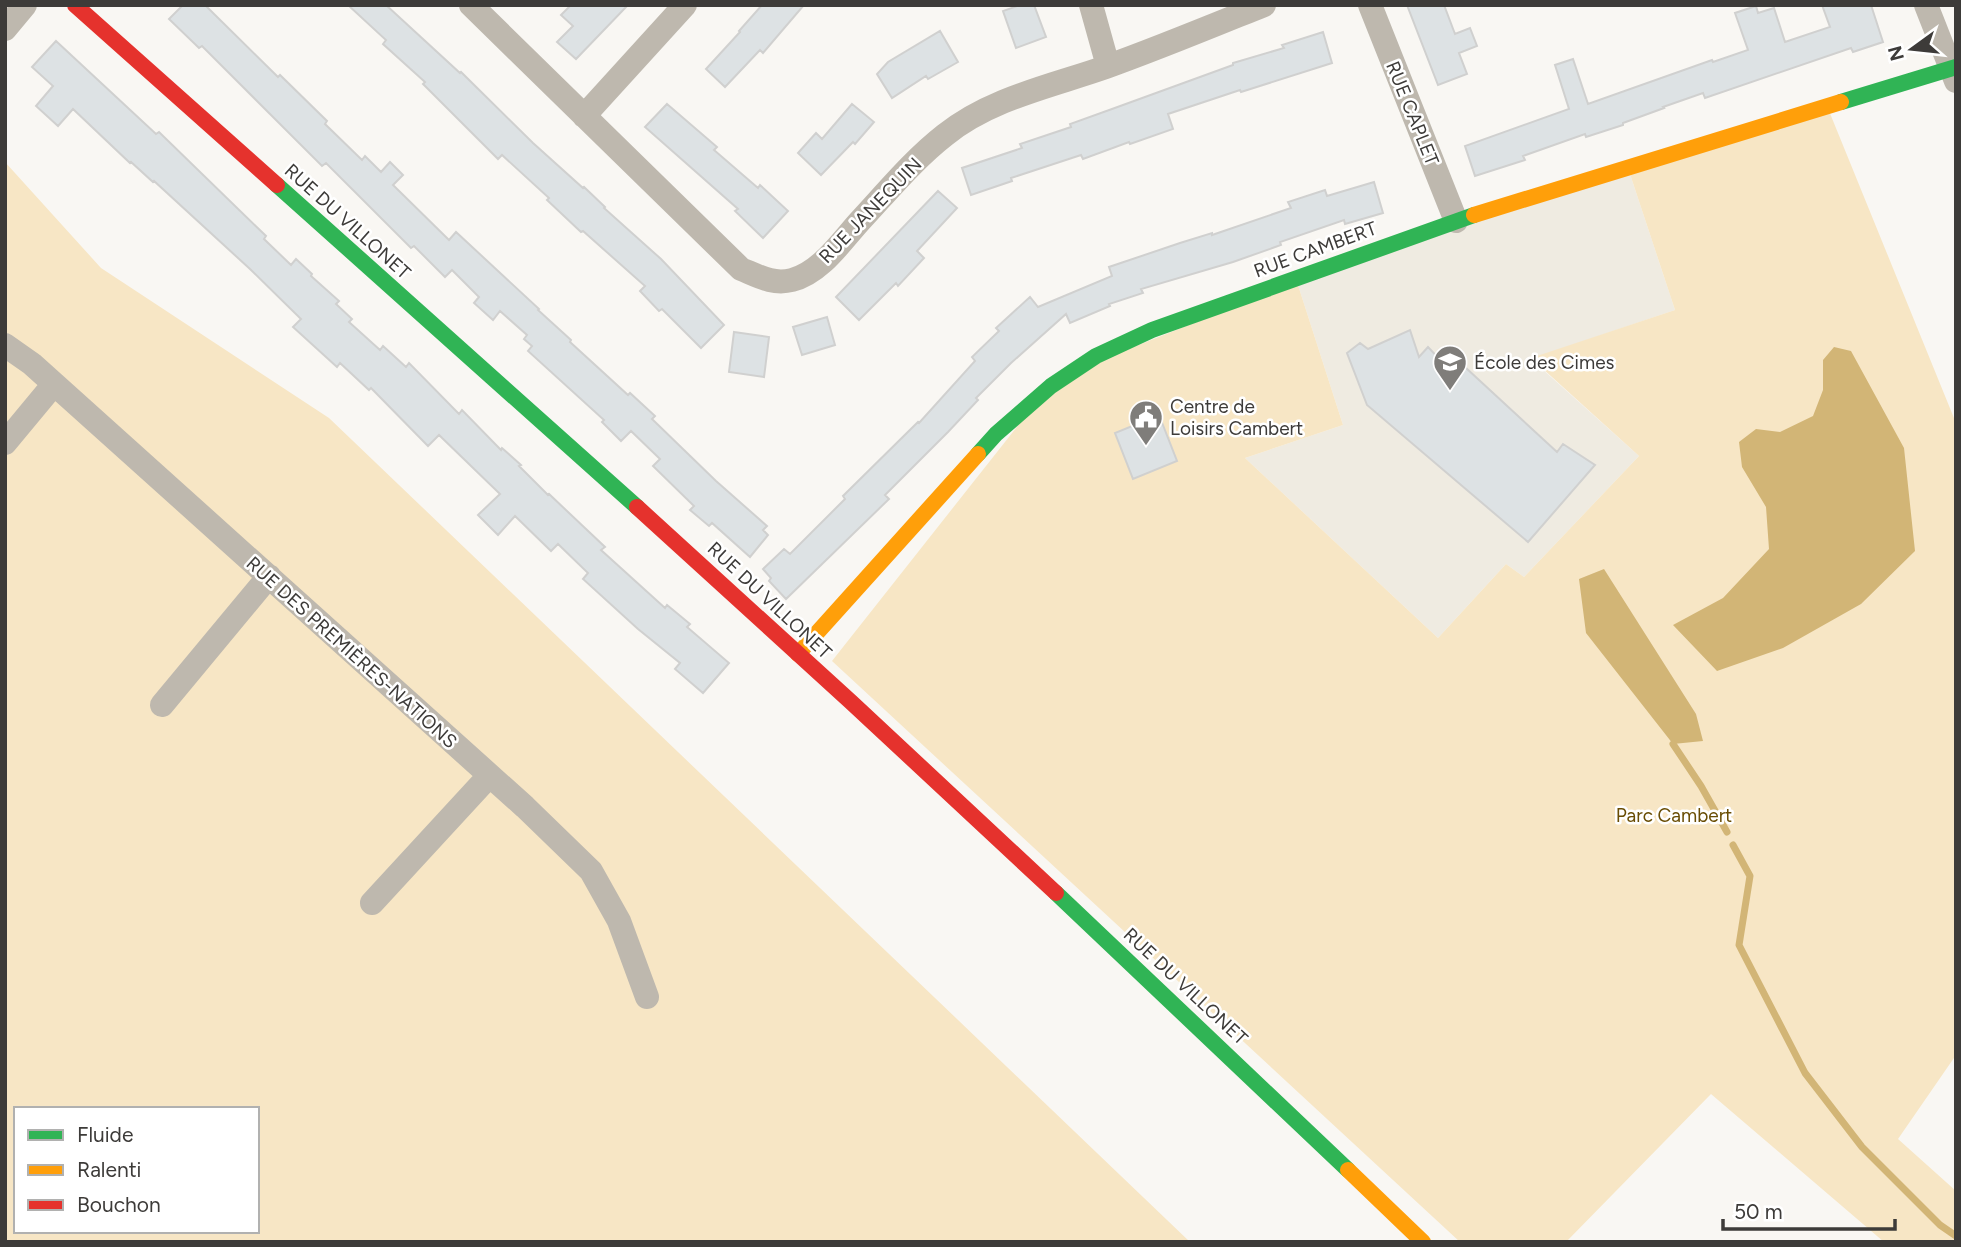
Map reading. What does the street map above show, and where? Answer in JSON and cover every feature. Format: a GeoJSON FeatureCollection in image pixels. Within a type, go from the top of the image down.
{"type":"FeatureCollection","features":[{"type":"Feature","properties":{"kind":"street"},"geometry":{"type":"LineString","coordinates":[[5,29],[25,5]]}},
{"type":"Feature","properties":{"kind":"street","name":"RUE DU VILLONET"},"geometry":{"type":"LineString","coordinates":[[75,5],[799,654],[1204,1031],[1423,1242]]}},
{"type":"Feature","properties":{"kind":"street","name":"RUE JANEQUIN"},"geometry":{"type":"LineString","coordinates":[[471,5],[741,269],[769,281],[791,280],[810,272],[913,163],[947,133],[995,106],[1108,66],[1265,5]]}},
{"type":"Feature","properties":{"kind":"street"},"geometry":{"type":"LineString","coordinates":[[584,116],[685,5]]}},
{"type":"Feature","properties":{"kind":"street"},"geometry":{"type":"LineString","coordinates":[[1091,5],[1108,66]]}},
{"type":"Feature","properties":{"kind":"street","name":"RUE CAPLET"},"geometry":{"type":"LineString","coordinates":[[1370,5],[1455,221]]}},
{"type":"Feature","properties":{"kind":"street"},"geometry":{"type":"LineString","coordinates":[[1926,5],[1954,72]]}},
{"type":"Feature","properties":{"kind":"street","name":"RUE CAMBERT"},"geometry":{"type":"LineString","coordinates":[[799,654],[996,434],[1051,386],[1096,356],[1152,330],[1455,221],[1954,72]]}},
{"type":"Feature","properties":{"kind":"street","name":"RUE DES PREMIÈRES-NATIONS"},"geometry":{"type":"LineString","coordinates":[[5,345],[32,364],[269,576],[591,871],[619,921],[647,997]]}},
{"type":"Feature","properties":{"kind":"street"},"geometry":{"type":"LineString","coordinates":[[5,443],[54,384]]}},
{"type":"Feature","properties":{"kind":"street"},"geometry":{"type":"LineString","coordinates":[[162,705],[269,576]]}},
{"type":"Feature","properties":{"kind":"street"},"geometry":{"type":"LineString","coordinates":[[372,903],[489,776]]}},
{"type":"Feature","properties":{"kind":"shaded area","name":"École des Cimes"},"geometry":{"type":"Polygon","coordinates":[[[1629,171],[1675,310],[1531,359],[1639,456],[1524,577],[1506,564],[1438,638],[1245,458],[1343,425],[1297,282],[1629,171]]]}},
{"type":"Feature","properties":{"kind":"shaded area"},"geometry":{"type":"Polygon","coordinates":[[[1834,347],[1851,351],[1904,448],[1915,551],[1861,604],[1783,648],[1717,671],[1673,625],[1723,598],[1769,549],[1766,507],[1742,467],[1739,442],[1756,429],[1780,432],[1813,416],[1823,390],[1823,360],[1834,347]]]}},
{"type":"Feature","properties":{"kind":"shaded area"},"geometry":{"type":"Polygon","coordinates":[[[1604,569],[1696,714],[1703,741],[1673,744],[1586,633],[1579,579],[1604,569]]]}},
{"type":"Feature","properties":{"kind":"green space","name":"Parc Cambert"},"geometry":{"type":"Polygon","coordinates":[[[1827,106],[1956,423],[1956,1055],[1898,1139],[1956,1191],[1956,1242],[1884,1242],[1711,1094],[1566,1242],[1460,1242],[832,661],[1027,414],[1088,365],[1297,282],[1343,425],[1245,458],[1438,638],[1506,564],[1524,577],[1639,456],[1531,358],[1675,310],[1629,171],[1827,106]]]}},
{"type":"Feature","properties":{"kind":"green space"},"geometry":{"type":"Polygon","coordinates":[[[5,162],[101,268],[329,418],[1190,1242],[5,1242],[5,162]]]}},
{"type":"Feature","properties":{"kind":"building"},"geometry":{"type":"Polygon","coordinates":[[[183,5],[205,5],[327,121],[325,124],[362,160],[365,156],[381,172],[390,162],[403,175],[393,185],[449,240],[456,232],[539,309],[570,342],[655,416],[652,419],[767,526],[763,530],[768,535],[750,557],[712,523],[709,526],[690,510],[694,506],[653,466],[660,459],[631,431],[621,441],[602,422],[604,420],[528,351],[532,346],[524,339],[527,335],[500,311],[493,320],[474,303],[479,297],[452,270],[445,277],[414,246],[411,248],[326,163],[322,166],[202,46],[199,48],[169,19],[183,5]]]}},
{"type":"Feature","properties":{"kind":"building"},"geometry":{"type":"Polygon","coordinates":[[[348,5],[386,5],[661,259],[724,325],[701,348],[640,291],[645,286],[581,232],[502,155],[498,159],[423,84],[425,82],[383,44],[386,40],[348,5]]]}},
{"type":"Feature","properties":{"kind":"building"},"geometry":{"type":"Polygon","coordinates":[[[571,5],[628,5],[576,59],[557,42],[573,26],[561,15],[571,5]]]}},
{"type":"Feature","properties":{"kind":"building"},"geometry":{"type":"Polygon","coordinates":[[[762,5],[804,5],[763,53],[760,50],[725,87],[706,69],[762,5]]]}},
{"type":"Feature","properties":{"kind":"building"},"geometry":{"type":"Polygon","coordinates":[[[1020,5],[1034,5],[1046,37],[1016,48],[1003,11],[1020,5]]]}},
{"type":"Feature","properties":{"kind":"building"},"geometry":{"type":"Polygon","coordinates":[[[1407,5],[1444,5],[1455,34],[1470,28],[1477,46],[1459,53],[1467,74],[1438,85],[1407,5]]]}},
{"type":"Feature","properties":{"kind":"building"},"geometry":{"type":"Polygon","coordinates":[[[1822,5],[1871,5],[1883,42],[1853,52],[1851,48],[1705,98],[1703,93],[1623,125],[1586,137],[1585,134],[1523,156],[1525,160],[1475,176],[1465,146],[1569,109],[1555,65],[1573,59],[1588,104],[1748,50],[1735,13],[1756,6],[1758,13],[1774,8],[1785,42],[1830,27],[1822,5]]]}},
{"type":"Feature","properties":{"kind":"building"},"geometry":{"type":"Polygon","coordinates":[[[940,31],[958,62],[928,79],[926,76],[892,98],[877,74],[888,62],[940,31]]]}},
{"type":"Feature","properties":{"kind":"building"},"geometry":{"type":"Polygon","coordinates":[[[1323,32],[1332,63],[1168,114],[1173,129],[1083,159],[1081,155],[1011,178],[1012,181],[971,195],[962,168],[1022,148],[1020,144],[1071,127],[1070,124],[1323,32]]]}},
{"type":"Feature","properties":{"kind":"building"},"geometry":{"type":"Polygon","coordinates":[[[56,41],[156,134],[159,132],[266,236],[264,239],[291,265],[296,259],[312,274],[311,276],[339,301],[336,304],[352,319],[349,322],[380,350],[383,346],[406,367],[409,363],[459,414],[462,410],[605,547],[601,550],[665,608],[667,605],[690,624],[687,627],[729,663],[703,693],[675,669],[680,663],[583,579],[588,573],[558,544],[551,551],[515,516],[498,535],[478,515],[500,494],[439,435],[428,446],[371,388],[369,390],[340,363],[337,367],[293,327],[301,319],[250,269],[73,109],[58,126],[36,106],[53,86],[32,67],[56,41]]]}},
{"type":"Feature","properties":{"kind":"building"},"geometry":{"type":"Polygon","coordinates":[[[667,104],[717,147],[714,150],[758,188],[760,185],[788,211],[763,238],[735,211],[738,209],[645,127],[667,104]]]}},
{"type":"Feature","properties":{"kind":"building"},"geometry":{"type":"Polygon","coordinates":[[[852,104],[874,122],[855,144],[853,142],[821,175],[798,153],[816,133],[822,139],[852,104]]]}},
{"type":"Feature","properties":{"kind":"building"},"geometry":{"type":"Polygon","coordinates":[[[1374,182],[1383,213],[1345,224],[1344,220],[1233,262],[1141,289],[1143,293],[1109,304],[1110,306],[1070,323],[1066,314],[976,398],[978,400],[948,432],[885,495],[889,499],[786,599],[769,581],[771,578],[763,569],[784,549],[790,554],[845,499],[843,496],[919,423],[975,361],[972,357],[999,331],[996,328],[1030,297],[1038,307],[1112,276],[1109,267],[1291,208],[1288,202],[1325,190],[1327,196],[1374,182]]]}},
{"type":"Feature","properties":{"kind":"building"},"geometry":{"type":"Polygon","coordinates":[[[938,191],[957,208],[917,251],[924,258],[898,286],[896,283],[859,320],[836,297],[938,191]]]}},
{"type":"Feature","properties":{"kind":"building"},"geometry":{"type":"Polygon","coordinates":[[[827,317],[835,345],[802,355],[793,327],[827,317]]]}},
{"type":"Feature","properties":{"kind":"building","name":"École des Cimes"},"geometry":{"type":"Polygon","coordinates":[[[1410,330],[1419,357],[1428,347],[1445,365],[1453,356],[1557,452],[1563,444],[1595,465],[1528,542],[1367,405],[1347,353],[1360,343],[1368,349],[1410,330]]]}},
{"type":"Feature","properties":{"kind":"building"},"geometry":{"type":"Polygon","coordinates":[[[734,332],[769,337],[764,377],[729,372],[734,332]]]}},
{"type":"Feature","properties":{"kind":"building","name":"Centre de Loisirs Cambert"},"geometry":{"type":"Polygon","coordinates":[[[1159,415],[1177,461],[1133,479],[1115,433],[1159,415]]]}},
{"type":"Feature","properties":{"kind":"waterway"},"geometry":{"type":"LineString","coordinates":[[1673,744],[1727,832]]}},
{"type":"Feature","properties":{"kind":"waterway"},"geometry":{"type":"LineString","coordinates":[[1733,845],[1750,876],[1739,945],[1805,1073],[1862,1147],[1940,1225],[1956,1236]]}},
{"type":"Feature","properties":{"kind":"traffic: fast"},"geometry":{"type":"LineString","coordinates":[[1841,102],[1956,67]]}},
{"type":"Feature","properties":{"kind":"traffic: fast"},"geometry":{"type":"LineString","coordinates":[[277,185],[637,507]]}},
{"type":"Feature","properties":{"kind":"traffic: fast"},"geometry":{"type":"LineString","coordinates":[[978,454],[996,434],[1051,386],[1096,356],[1152,330],[1474,215]]}},
{"type":"Feature","properties":{"kind":"traffic: fast"},"geometry":{"type":"LineString","coordinates":[[1056,893],[1348,1170]]}},
{"type":"Feature","properties":{"kind":"traffic: slow"},"geometry":{"type":"LineString","coordinates":[[1474,215],[1841,102]]}},
{"type":"Feature","properties":{"kind":"traffic: slow"},"geometry":{"type":"LineString","coordinates":[[798,654],[978,454]]}},
{"type":"Feature","properties":{"kind":"traffic: slow"},"geometry":{"type":"LineString","coordinates":[[1348,1170],[1423,1242]]}},
{"type":"Feature","properties":{"kind":"traffic: jam"},"geometry":{"type":"LineString","coordinates":[[75,5],[277,185]]}},
{"type":"Feature","properties":{"kind":"traffic: jam"},"geometry":{"type":"LineString","coordinates":[[637,507],[1056,893]]}},
{"type":"Feature","properties":{"kind":"place","name":"École des Cimes"},"geometry":{"type":"Point","coordinates":[1450,392]}},
{"type":"Feature","properties":{"kind":"place","name":"Centre de Loisirs Cambert"},"geometry":{"type":"Point","coordinates":[1146,447]}}]}
